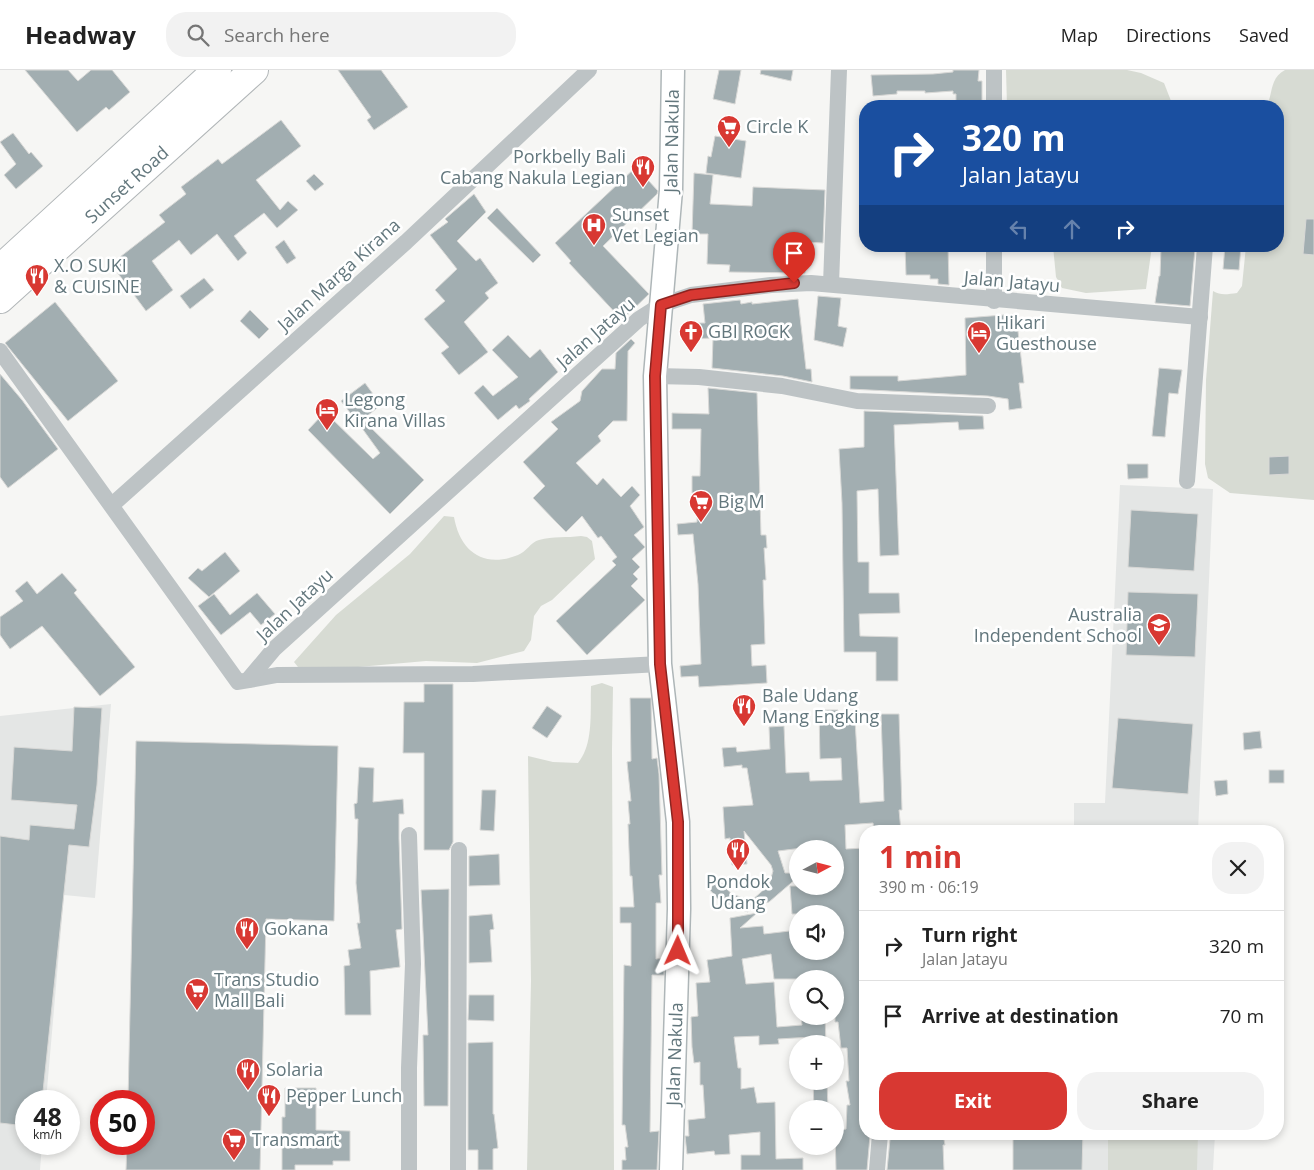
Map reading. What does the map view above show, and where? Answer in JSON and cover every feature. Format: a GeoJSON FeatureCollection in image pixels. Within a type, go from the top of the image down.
{"type":"FeatureCollection","features":[{"type":"Feature","properties":{"kind":"highway","name":"Sunset Road"},"geometry":{"type":"LineString","coordinates":[[0,268],[218,70]]}},
{"type":"Feature","properties":{"kind":"highway","name":"Sunset Road"},"geometry":{"type":"LineString","coordinates":[[0,299],[254,70]]}},
{"type":"Feature","properties":{"kind":"main road","name":"Jalan Nakula"},"geometry":{"type":"LineString","coordinates":[[671,1170],[679,909],[678,822],[660,664],[655,376],[671,190],[673,70]]}},
{"type":"Feature","properties":{"kind":"street","name":"Jalan Marga Kirana"},"geometry":{"type":"LineString","coordinates":[[112,505],[406,242],[589,70]]}},
{"type":"Feature","properties":{"kind":"street"},"geometry":{"type":"LineString","coordinates":[[831,284],[839,70]]}},
{"type":"Feature","properties":{"kind":"street"},"geometry":{"type":"LineString","coordinates":[[994,70],[994,100]]}},
{"type":"Feature","properties":{"kind":"street"},"geometry":{"type":"LineString","coordinates":[[994,252],[994,301]]}},
{"type":"Feature","properties":{"kind":"street"},"geometry":{"type":"LineString","coordinates":[[1187,480],[1205,252]]}},
{"type":"Feature","properties":{"kind":"street","name":"Jalan Jatayu"},"geometry":{"type":"LineString","coordinates":[[248,680],[282,642],[639,319],[661,305],[691,295],[772,285],[831,284],[994,301],[1200,317]]}},
{"type":"Feature","properties":{"kind":"street"},"geometry":{"type":"LineString","coordinates":[[0,351],[238,682],[277,675],[473,674],[660,664]]}},
{"type":"Feature","properties":{"kind":"street"},"geometry":{"type":"LineString","coordinates":[[655,376],[699,377],[782,386],[857,401],[988,406]]}},
{"type":"Feature","properties":{"kind":"street"},"geometry":{"type":"LineString","coordinates":[[409,835],[413,964],[409,1068],[409,1170]]}},
{"type":"Feature","properties":{"kind":"street"},"geometry":{"type":"LineString","coordinates":[[458,1170],[459,850]]}},
{"type":"Feature","properties":{"kind":"street"},"geometry":{"type":"LineString","coordinates":[[877,1170],[880,1140]]}},
{"type":"Feature","properties":{"kind":"shaded area"},"geometry":{"type":"Polygon","coordinates":[[[1006,70],[1127,70],[1141,73],[1164,83],[1171,100],[1007,100],[1006,70]]]}},
{"type":"Feature","properties":{"kind":"shaded area"},"geometry":{"type":"Polygon","coordinates":[[[1285,70],[1314,70],[1314,500],[1230,493],[1208,478],[1205,464],[1206,380],[1213,291],[1222,294],[1237,293],[1242,286],[1245,252],[1284,252],[1284,100],[1269,100],[1274,81],[1285,70]]]}},
{"type":"Feature","properties":{"kind":"shaded area"},"geometry":{"type":"Polygon","coordinates":[[[1054,252],[1151,252],[1146,289],[1086,293],[1062,288],[1056,277],[1054,252]]]}},
{"type":"Feature","properties":{"kind":"shaded area","name":"Australia Independent School"},"geometry":{"type":"Polygon","coordinates":[[[1120,485],[1213,489],[1198,825],[1074,825],[1074,803],[1105,803],[1120,485]]]}},
{"type":"Feature","properties":{"kind":"shaded area"},"geometry":{"type":"Polygon","coordinates":[[[444,516],[454,517],[457,529],[468,548],[484,558],[494,560],[505,559],[524,552],[536,541],[581,536],[587,537],[592,541],[595,559],[552,600],[541,606],[534,616],[531,640],[524,651],[477,663],[426,661],[302,672],[294,662],[336,615],[410,554],[444,516]]]}},
{"type":"Feature","properties":{"kind":"shaded area"},"geometry":{"type":"Polygon","coordinates":[[[602,683],[613,687],[614,1170],[527,1170],[531,981],[528,756],[553,762],[578,763],[587,746],[589,737],[591,686],[602,683]]]}},
{"type":"Feature","properties":{"kind":"shaded area"},"geometry":{"type":"Polygon","coordinates":[[[111,704],[95,898],[64,895],[47,1090],[15,1090],[15,1155],[41,1155],[40,1170],[0,1170],[0,716],[111,704]]]}},
{"type":"Feature","properties":{"kind":"shaded area"},"geometry":{"type":"Polygon","coordinates":[[[1083,1140],[1215,1140],[1213,1170],[1082,1170],[1083,1140]]]}},
{"type":"Feature","properties":{"kind":"shaded area"},"geometry":{"type":"Polygon","coordinates":[[[1108,1140],[1198,1140],[1197,1170],[1108,1170],[1108,1140]]]}},
{"type":"Feature","properties":{"kind":"building"},"geometry":{"type":"Polygon","coordinates":[[[25,70],[68,70],[78,81],[91,70],[112,70],[130,92],[109,110],[106,107],[77,132],[25,70]]]}},
{"type":"Feature","properties":{"kind":"building"},"geometry":{"type":"Polygon","coordinates":[[[338,70],[381,70],[408,107],[374,130],[367,120],[371,117],[338,70]]]}},
{"type":"Feature","properties":{"kind":"building"},"geometry":{"type":"Polygon","coordinates":[[[719,70],[741,70],[735,104],[713,99],[719,70]]]}},
{"type":"Feature","properties":{"kind":"building"},"geometry":{"type":"Polygon","coordinates":[[[761,70],[793,70],[791,81],[760,74],[761,70]]]}},
{"type":"Feature","properties":{"kind":"building"},"geometry":{"type":"Polygon","coordinates":[[[953,70],[979,70],[978,81],[982,81],[982,100],[956,100],[956,94],[953,94],[953,91],[925,93],[925,91],[897,91],[897,94],[873,96],[871,75],[953,72],[953,70]]]}},
{"type":"Feature","properties":{"kind":"building"},"geometry":{"type":"Polygon","coordinates":[[[281,120],[301,146],[256,180],[280,210],[288,201],[298,210],[277,228],[264,213],[234,236],[247,253],[238,261],[217,234],[191,255],[179,240],[152,261],[173,290],[146,311],[111,264],[165,222],[159,215],[186,194],[181,187],[218,159],[222,164],[281,120]]]}},
{"type":"Feature","properties":{"kind":"building"},"geometry":{"type":"Polygon","coordinates":[[[13,133],[29,154],[31,152],[43,166],[16,189],[4,175],[16,164],[0,142],[13,133]]]}},
{"type":"Feature","properties":{"kind":"building"},"geometry":{"type":"Polygon","coordinates":[[[715,136],[746,141],[741,178],[706,173],[708,156],[711,157],[715,136]]]}},
{"type":"Feature","properties":{"kind":"building"},"geometry":{"type":"Polygon","coordinates":[[[636,167],[658,191],[657,194],[603,246],[649,294],[622,320],[569,263],[571,261],[555,243],[636,167]]]}},
{"type":"Feature","properties":{"kind":"building"},"geometry":{"type":"Polygon","coordinates":[[[694,173],[713,175],[710,204],[752,206],[753,187],[825,190],[823,243],[806,242],[805,273],[729,272],[730,265],[707,264],[708,234],[692,234],[694,173]]]}},
{"type":"Feature","properties":{"kind":"building"},"geometry":{"type":"Polygon","coordinates":[[[314,174],[324,184],[315,191],[306,181],[314,174]]]}},
{"type":"Feature","properties":{"kind":"building"},"geometry":{"type":"Polygon","coordinates":[[[474,194],[486,212],[457,241],[476,261],[480,258],[498,283],[485,293],[489,298],[464,322],[488,352],[459,375],[441,353],[449,347],[424,319],[445,301],[435,290],[457,269],[430,235],[448,222],[445,219],[474,194]]]}},
{"type":"Feature","properties":{"kind":"building"},"geometry":{"type":"Polygon","coordinates":[[[497,208],[541,255],[533,263],[487,218],[497,208]]]}},
{"type":"Feature","properties":{"kind":"building"},"geometry":{"type":"Polygon","coordinates":[[[1306,219],[1314,219],[1314,255],[1303,254],[1306,219]]]}},
{"type":"Feature","properties":{"kind":"building"},"geometry":{"type":"Polygon","coordinates":[[[284,240],[296,258],[287,264],[275,247],[284,240]]]}},
{"type":"Feature","properties":{"kind":"building"},"geometry":{"type":"Polygon","coordinates":[[[905,252],[948,252],[949,285],[938,284],[938,279],[930,279],[930,275],[906,275],[905,252]]]}},
{"type":"Feature","properties":{"kind":"building"},"geometry":{"type":"Polygon","coordinates":[[[1161,252],[1195,252],[1190,306],[1155,303],[1160,276],[1161,252]]]}},
{"type":"Feature","properties":{"kind":"building"},"geometry":{"type":"Polygon","coordinates":[[[1224,252],[1240,252],[1239,270],[1223,269],[1224,252]]]}},
{"type":"Feature","properties":{"kind":"building"},"geometry":{"type":"Polygon","coordinates":[[[204,278],[214,290],[190,309],[180,296],[204,278]]]}},
{"type":"Feature","properties":{"kind":"building"},"geometry":{"type":"Polygon","coordinates":[[[818,296],[841,298],[838,326],[847,328],[843,347],[814,340],[818,296]]]}},
{"type":"Feature","properties":{"kind":"building"},"geometry":{"type":"Polygon","coordinates":[[[798,299],[806,369],[811,369],[812,382],[783,376],[712,368],[713,338],[689,339],[689,323],[705,323],[703,304],[740,300],[741,304],[752,302],[752,304],[798,299]]]}},
{"type":"Feature","properties":{"kind":"building"},"geometry":{"type":"Polygon","coordinates":[[[55,302],[118,381],[68,421],[5,343],[55,302]]]}},
{"type":"Feature","properties":{"kind":"building"},"geometry":{"type":"Polygon","coordinates":[[[250,310],[269,329],[259,339],[240,321],[250,310]]]}},
{"type":"Feature","properties":{"kind":"building"},"geometry":{"type":"Polygon","coordinates":[[[1016,314],[1024,383],[1019,383],[1022,408],[1009,410],[1008,399],[988,396],[850,389],[850,376],[898,376],[898,381],[966,375],[965,318],[1016,314]]]}},
{"type":"Feature","properties":{"kind":"building"},"geometry":{"type":"Polygon","coordinates":[[[508,335],[530,358],[540,349],[558,372],[529,399],[530,401],[519,409],[516,405],[498,420],[474,393],[483,385],[493,396],[518,377],[492,350],[508,335]]]}},
{"type":"Feature","properties":{"kind":"building"},"geometry":{"type":"Polygon","coordinates":[[[631,339],[635,343],[628,351],[627,421],[613,421],[598,436],[601,441],[576,463],[597,485],[603,478],[621,497],[632,486],[640,495],[630,506],[644,527],[634,535],[645,547],[632,559],[640,567],[633,574],[638,579],[631,586],[645,600],[587,655],[556,621],[616,565],[612,561],[617,557],[601,536],[598,538],[582,516],[566,532],[557,523],[533,498],[545,486],[523,462],[558,429],[551,422],[580,401],[582,391],[602,369],[615,369],[616,353],[631,339]]]}},
{"type":"Feature","properties":{"kind":"building"},"geometry":{"type":"Polygon","coordinates":[[[1159,368],[1182,370],[1178,394],[1169,393],[1165,437],[1152,436],[1159,368]]]}},
{"type":"Feature","properties":{"kind":"building"},"geometry":{"type":"Polygon","coordinates":[[[0,374],[58,449],[8,488],[0,477],[0,374]]]}},
{"type":"Feature","properties":{"kind":"building"},"geometry":{"type":"Polygon","coordinates":[[[365,383],[381,405],[358,423],[341,401],[365,383]]]}},
{"type":"Feature","properties":{"kind":"building"},"geometry":{"type":"Polygon","coordinates":[[[708,388],[757,393],[761,535],[766,535],[767,548],[764,548],[766,580],[763,580],[765,644],[751,645],[752,666],[766,665],[767,683],[699,687],[698,676],[681,677],[680,666],[701,664],[698,584],[693,534],[678,535],[677,524],[697,522],[697,493],[692,493],[692,476],[700,476],[701,429],[672,429],[672,413],[709,414],[708,388]]]}},
{"type":"Feature","properties":{"kind":"building"},"geometry":{"type":"Polygon","coordinates":[[[864,411],[983,416],[984,429],[959,430],[958,422],[894,425],[899,555],[880,556],[878,489],[857,491],[858,562],[869,562],[869,593],[899,593],[900,613],[859,614],[860,636],[898,637],[898,681],[876,681],[876,652],[844,652],[842,503],[839,449],[864,447],[864,411]]]}},
{"type":"Feature","properties":{"kind":"building"},"geometry":{"type":"Polygon","coordinates":[[[325,412],[373,459],[380,453],[359,424],[363,420],[424,480],[390,514],[308,430],[325,412]]]}},
{"type":"Feature","properties":{"kind":"building"},"geometry":{"type":"Polygon","coordinates":[[[1289,456],[1289,474],[1269,475],[1269,457],[1289,456]]]}},
{"type":"Feature","properties":{"kind":"building"},"geometry":{"type":"Polygon","coordinates":[[[1127,464],[1148,464],[1148,478],[1128,479],[1127,464]]]}},
{"type":"Feature","properties":{"kind":"building"},"geometry":{"type":"Polygon","coordinates":[[[1131,510],[1198,514],[1194,571],[1128,567],[1131,510]]]}},
{"type":"Feature","properties":{"kind":"building"},"geometry":{"type":"Polygon","coordinates":[[[225,552],[240,571],[209,597],[188,578],[198,568],[202,571],[225,552]]]}},
{"type":"Feature","properties":{"kind":"building"},"geometry":{"type":"Polygon","coordinates":[[[62,573],[77,590],[74,593],[135,667],[100,696],[42,626],[10,649],[0,635],[0,617],[23,601],[15,591],[27,581],[37,594],[62,573]]]}},
{"type":"Feature","properties":{"kind":"building"},"geometry":{"type":"Polygon","coordinates":[[[1128,592],[1198,594],[1195,657],[1126,655],[1128,592]]]}},
{"type":"Feature","properties":{"kind":"building"},"geometry":{"type":"Polygon","coordinates":[[[257,593],[275,614],[261,625],[250,612],[221,635],[198,606],[214,594],[230,615],[257,593]]]}},
{"type":"Feature","properties":{"kind":"building"},"geometry":{"type":"Polygon","coordinates":[[[424,684],[453,684],[453,842],[449,850],[424,850],[424,753],[403,753],[404,702],[424,702],[424,684]]]}},
{"type":"Feature","properties":{"kind":"building"},"geometry":{"type":"Polygon","coordinates":[[[630,698],[651,698],[652,759],[657,758],[659,774],[662,875],[659,875],[661,903],[656,903],[656,959],[664,958],[664,975],[652,975],[650,1132],[659,1131],[657,1170],[622,1170],[622,1160],[626,1160],[625,1147],[628,1147],[625,1125],[622,1125],[624,965],[631,966],[631,923],[620,923],[620,907],[634,907],[632,876],[630,876],[628,824],[630,824],[628,801],[631,801],[627,762],[631,761],[630,698]]]}},
{"type":"Feature","properties":{"kind":"building"},"geometry":{"type":"Polygon","coordinates":[[[547,706],[562,716],[547,738],[532,728],[547,706]]]}},
{"type":"Feature","properties":{"kind":"building"},"geometry":{"type":"Polygon","coordinates":[[[74,707],[102,708],[97,785],[89,847],[69,845],[43,1090],[15,1090],[15,1125],[0,1123],[0,836],[29,840],[30,825],[74,829],[77,805],[11,800],[14,747],[72,751],[74,707]]]}},
{"type":"Feature","properties":{"kind":"building"},"geometry":{"type":"Polygon","coordinates":[[[819,710],[838,710],[838,721],[855,720],[860,803],[884,801],[881,714],[899,714],[902,810],[899,810],[900,825],[873,825],[873,823],[845,825],[846,849],[859,848],[859,1140],[870,1140],[867,1170],[836,1170],[836,1155],[844,1155],[844,1129],[846,1129],[847,1105],[850,1105],[846,1081],[849,1081],[847,1048],[844,1048],[844,1035],[840,1035],[838,1025],[844,1025],[844,970],[789,970],[789,979],[774,979],[771,954],[742,959],[746,984],[774,982],[777,1027],[825,1025],[826,1035],[789,1035],[789,1038],[778,1039],[779,1044],[759,1045],[759,1036],[734,1037],[738,1068],[741,1068],[741,1089],[754,1087],[757,1103],[775,1102],[776,1159],[803,1158],[803,1170],[741,1170],[741,1155],[760,1155],[760,1132],[729,1135],[730,1154],[715,1155],[714,1151],[687,1154],[685,1136],[689,1136],[688,1120],[705,1118],[703,1085],[700,1085],[700,1062],[694,1063],[692,1047],[691,1017],[698,1016],[696,983],[710,982],[707,960],[732,956],[730,918],[757,913],[740,928],[763,926],[764,934],[789,931],[789,960],[844,960],[844,905],[791,905],[791,895],[844,895],[844,840],[789,840],[789,850],[778,851],[785,873],[789,873],[789,885],[769,902],[747,908],[748,912],[721,902],[709,889],[719,880],[735,898],[735,895],[751,901],[769,885],[773,871],[771,865],[744,831],[747,864],[732,865],[730,838],[725,839],[723,807],[753,805],[747,768],[742,768],[742,765],[724,767],[722,748],[736,747],[737,752],[770,749],[769,727],[784,726],[786,773],[809,772],[810,781],[842,780],[841,758],[820,759],[819,710]]]}},
{"type":"Feature","properties":{"kind":"building"},"geometry":{"type":"Polygon","coordinates":[[[1118,718],[1193,724],[1188,794],[1112,788],[1118,718]]]}},
{"type":"Feature","properties":{"kind":"building"},"geometry":{"type":"Polygon","coordinates":[[[1260,731],[1262,748],[1244,750],[1243,733],[1260,731]]]}},
{"type":"Feature","properties":{"kind":"building","name":"Trans Studio Mall Bali"},"geometry":{"type":"Polygon","coordinates":[[[136,741],[338,746],[334,921],[266,919],[260,1170],[126,1170],[127,1155],[155,1155],[155,1090],[128,1090],[136,741]]]}},
{"type":"Feature","properties":{"kind":"building"},"geometry":{"type":"Polygon","coordinates":[[[359,767],[374,768],[373,802],[403,799],[404,814],[399,814],[402,929],[396,930],[400,967],[370,971],[371,1015],[345,1015],[344,966],[350,965],[348,950],[361,948],[357,923],[360,923],[356,883],[358,819],[355,819],[354,804],[357,803],[359,767]]]}},
{"type":"Feature","properties":{"kind":"building"},"geometry":{"type":"Polygon","coordinates":[[[1269,770],[1284,770],[1284,783],[1269,783],[1269,770]]]}},
{"type":"Feature","properties":{"kind":"building"},"geometry":{"type":"Polygon","coordinates":[[[1227,780],[1228,794],[1216,796],[1214,781],[1227,780]]]}},
{"type":"Feature","properties":{"kind":"building"},"geometry":{"type":"Polygon","coordinates":[[[482,790],[496,790],[494,831],[480,830],[482,790]]]}},
{"type":"Feature","properties":{"kind":"building"},"geometry":{"type":"Polygon","coordinates":[[[499,854],[500,885],[469,886],[469,856],[499,854]]]}},
{"type":"Feature","properties":{"kind":"building"},"geometry":{"type":"Polygon","coordinates":[[[449,889],[448,1106],[424,1106],[423,1035],[428,1035],[421,890],[449,889]]]}},
{"type":"Feature","properties":{"kind":"building"},"geometry":{"type":"Polygon","coordinates":[[[492,914],[494,929],[490,930],[492,962],[469,963],[469,916],[492,914]]]}},
{"type":"Feature","properties":{"kind":"building"},"geometry":{"type":"Polygon","coordinates":[[[469,995],[494,995],[494,1021],[468,1020],[469,995]]]}},
{"type":"Feature","properties":{"kind":"building"},"geometry":{"type":"Polygon","coordinates":[[[493,1042],[493,1114],[498,1148],[493,1149],[493,1170],[478,1170],[478,1150],[468,1150],[468,1043],[493,1042]]]}},
{"type":"Feature","properties":{"kind":"building"},"geometry":{"type":"Polygon","coordinates":[[[285,1088],[316,1088],[316,1130],[350,1131],[350,1161],[333,1161],[333,1165],[295,1165],[295,1170],[282,1170],[282,1117],[285,1117],[285,1088]]]}},
{"type":"Feature","properties":{"kind":"building"},"geometry":{"type":"Polygon","coordinates":[[[813,1090],[827,1090],[828,1100],[814,1100],[813,1090]]]}},
{"type":"Feature","properties":{"kind":"building"},"geometry":{"type":"Polygon","coordinates":[[[890,1140],[944,1140],[944,1170],[887,1170],[890,1140]]]}},
{"type":"Feature","properties":{"kind":"building"},"geometry":{"type":"Polygon","coordinates":[[[1013,1140],[1083,1140],[1082,1170],[1013,1170],[1013,1140]]]}},
{"type":"Feature","properties":{"kind":"place","name":"Circle K"},"geometry":{"type":"Point","coordinates":[729,148]}},
{"type":"Feature","properties":{"kind":"place","name":"Porkbelly Bali Cabang Nakula Legian"},"geometry":{"type":"Point","coordinates":[643,188]}},
{"type":"Feature","properties":{"kind":"place","name":"Sunset Vet Legian"},"geometry":{"type":"Point","coordinates":[594,246]}},
{"type":"Feature","properties":{"kind":"place","name":"X.O SUKI & CUISINE"},"geometry":{"type":"Point","coordinates":[37,297]}},
{"type":"Feature","properties":{"kind":"place","name":"GBI ROCK"},"geometry":{"type":"Point","coordinates":[691,353]}},
{"type":"Feature","properties":{"kind":"place","name":"Hikari Guesthouse"},"geometry":{"type":"Point","coordinates":[979,354]}},
{"type":"Feature","properties":{"kind":"place","name":"Legong Kirana Villas"},"geometry":{"type":"Point","coordinates":[327,431]}},
{"type":"Feature","properties":{"kind":"place","name":"Big M"},"geometry":{"type":"Point","coordinates":[701,523]}},
{"type":"Feature","properties":{"kind":"place","name":"Australia Independent School"},"geometry":{"type":"Point","coordinates":[1159,646]}},
{"type":"Feature","properties":{"kind":"place","name":"Bale Udang Mang Engking"},"geometry":{"type":"Point","coordinates":[744,727]}},
{"type":"Feature","properties":{"kind":"place","name":"Pondok Udang"},"geometry":{"type":"Point","coordinates":[738,871]}},
{"type":"Feature","properties":{"kind":"place","name":"Gokana"},"geometry":{"type":"Point","coordinates":[247,950]}},
{"type":"Feature","properties":{"kind":"place","name":"Trans Studio Mall Bali"},"geometry":{"type":"Point","coordinates":[197,1011]}},
{"type":"Feature","properties":{"kind":"place","name":"Solaria"},"geometry":{"type":"Point","coordinates":[248,1091]}},
{"type":"Feature","properties":{"kind":"place","name":"Pepper Lunch"},"geometry":{"type":"Point","coordinates":[269,1117]}},
{"type":"Feature","properties":{"kind":"place","name":"Transmart"},"geometry":{"type":"Point","coordinates":[234,1161]}},
{"type":"Feature","properties":{"kind":"route"},"geometry":{"type":"LineString","coordinates":[[678,951],[678,822],[667,710],[660,664],[655,376],[661,305],[691,295],[794,283]]}}]}
